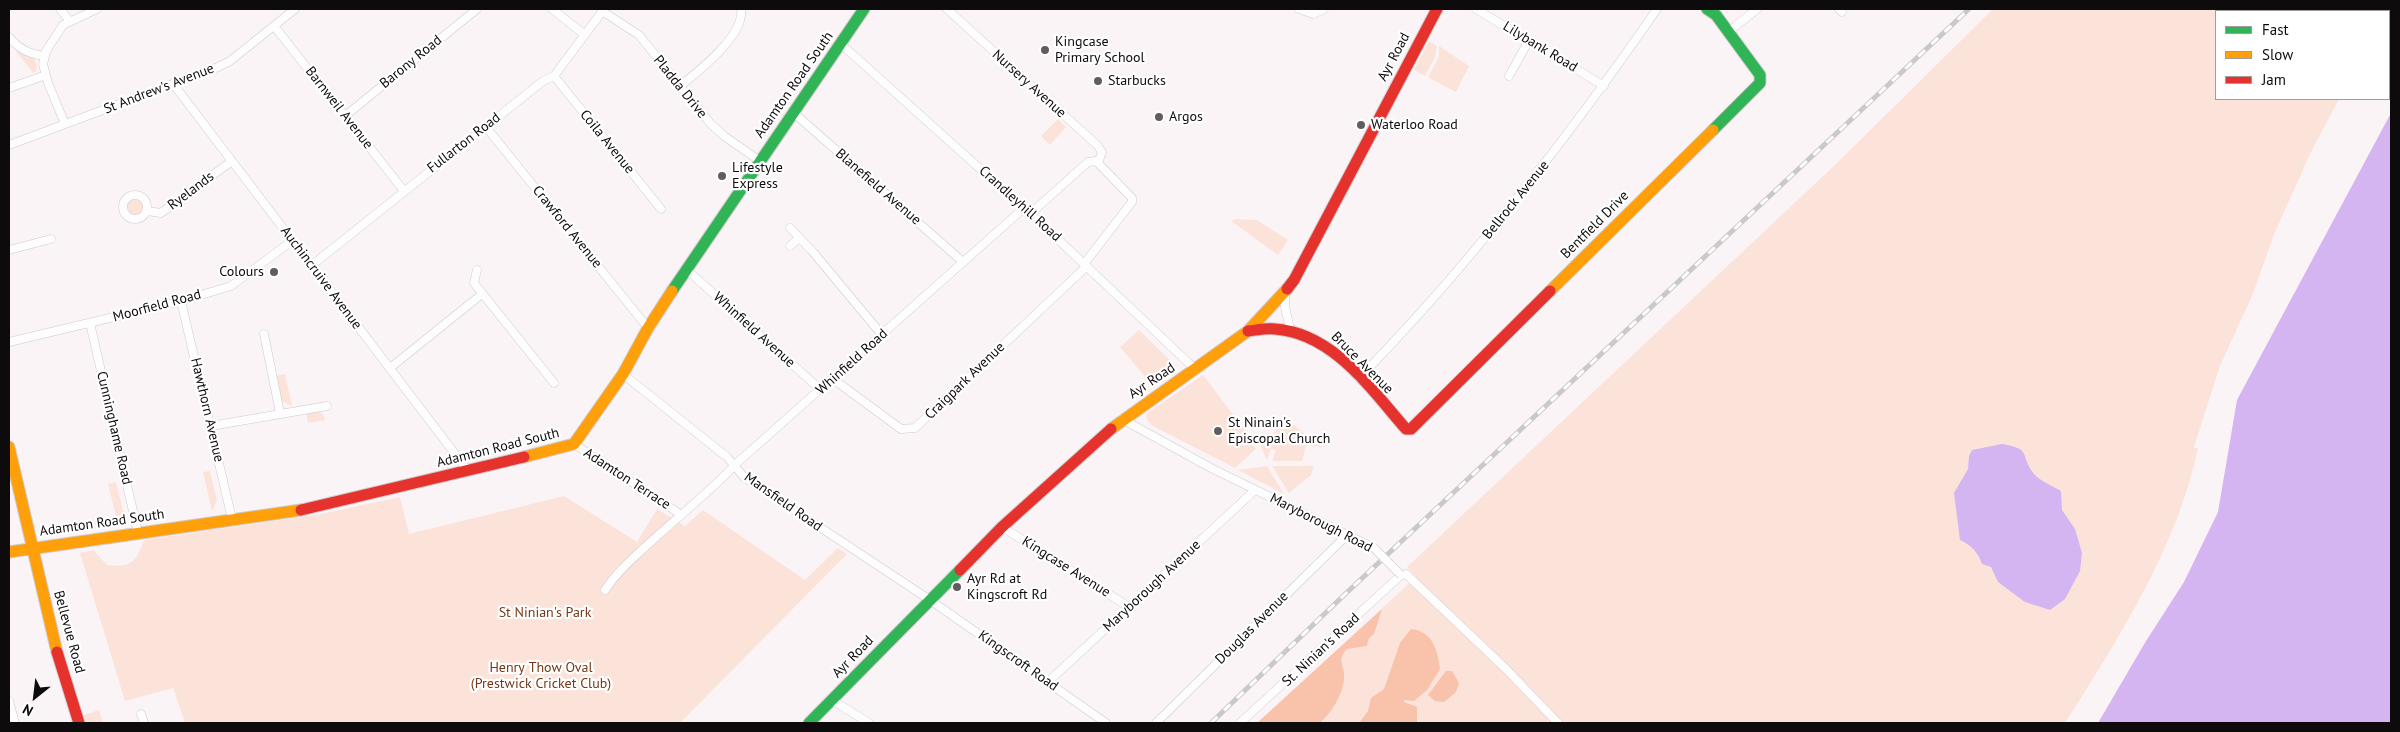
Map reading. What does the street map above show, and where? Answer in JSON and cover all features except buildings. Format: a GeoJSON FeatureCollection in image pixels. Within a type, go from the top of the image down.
{"type":"FeatureCollection","features":[{"type":"Feature","properties":{"kind":"street"},"geometry":{"type":"LineString","coordinates":[[60,9],[69,20]]}},
{"type":"Feature","properties":{"kind":"street"},"geometry":{"type":"LineString","coordinates":[[65,124],[46,75],[45,56],[56,34],[69,20],[98,9]]}},
{"type":"Feature","properties":{"kind":"street","name":"St Andrew's Avenue"},"geometry":{"type":"LineString","coordinates":[[9,146],[174,85],[230,61],[295,9]]}},
{"type":"Feature","properties":{"kind":"street","name":"Barony Road"},"geometry":{"type":"LineString","coordinates":[[345,116],[476,9]]}},
{"type":"Feature","properties":{"kind":"street"},"geometry":{"type":"LineString","coordinates":[[552,9],[585,35]]}},
{"type":"Feature","properties":{"kind":"street"},"geometry":{"type":"LineString","coordinates":[[680,86],[716,58],[740,21],[741,9]]}},
{"type":"Feature","properties":{"kind":"street","name":"Adamton Road South"},"geometry":{"type":"LineString","coordinates":[[9,552],[232,518],[312,508],[574,444],[623,374],[648,328],[686,269],[841,44],[862,9]]}},
{"type":"Feature","properties":{"kind":"street","name":"Nursery Avenue"},"geometry":{"type":"LineString","coordinates":[[947,9],[1097,145],[1102,152],[1098,163]]}},
{"type":"Feature","properties":{"kind":"street"},"geometry":{"type":"LineString","coordinates":[[1299,9],[1313,14],[1324,9]]}},
{"type":"Feature","properties":{"kind":"street","name":"Ayr Road"},"geometry":{"type":"LineString","coordinates":[[809,723],[1002,527],[1122,419],[1248,331],[1285,292],[1294,280],[1437,9]]}},
{"type":"Feature","properties":{"kind":"street","name":"Lilybank Road"},"geometry":{"type":"LineString","coordinates":[[1476,9],[1604,86]]}},
{"type":"Feature","properties":{"kind":"street","name":"Bellrock Avenue"},"geometry":{"type":"LineString","coordinates":[[1359,378],[1390,346],[1510,210],[1604,86],[1658,9]]}},
{"type":"Feature","properties":{"kind":"street","name":"Bentfield Drive"},"geometry":{"type":"LineString","coordinates":[[1406,429],[1411,429],[1760,83],[1760,75],[1716,15],[1708,9]]}},
{"type":"Feature","properties":{"kind":"street"},"geometry":{"type":"LineString","coordinates":[[1728,32],[1757,9]]}},
{"type":"Feature","properties":{"kind":"street","name":"Fullarton Road"},"geometry":{"type":"LineString","coordinates":[[311,266],[543,81],[554,76],[603,10]]}},
{"type":"Feature","properties":{"kind":"street","name":"Pladda Drive"},"geometry":{"type":"LineString","coordinates":[[603,10],[639,35],[710,123],[724,136],[760,161]]}},
{"type":"Feature","properties":{"kind":"street","name":"Barnweil Avenue"},"geometry":{"type":"LineString","coordinates":[[274,26],[404,191]]}},
{"type":"Feature","properties":{"kind":"street"},"geometry":{"type":"LineString","coordinates":[[9,37],[21,49],[31,54],[45,56]]}},
{"type":"Feature","properties":{"kind":"street"},"geometry":{"type":"LineString","coordinates":[[1509,76],[1529,40]]}},
{"type":"Feature","properties":{"kind":"street","name":"Crandleyhill Road"},"geometry":{"type":"LineString","coordinates":[[841,44],[1086,265],[1195,369]]}},
{"type":"Feature","properties":{"kind":"street"},"geometry":{"type":"LineString","coordinates":[[9,88],[46,75]]}},
{"type":"Feature","properties":{"kind":"street","name":"Coila Avenue"},"geometry":{"type":"LineString","coordinates":[[554,76],[661,209]]}},
{"type":"Feature","properties":{"kind":"street","name":"Auchincruive Avenue"},"geometry":{"type":"LineString","coordinates":[[174,85],[468,471]]}},
{"type":"Feature","properties":{"kind":"street","name":"Blanefield Avenue"},"geometry":{"type":"LineString","coordinates":[[794,113],[963,262]]}},
{"type":"Feature","properties":{"kind":"street","name":"Crawford Avenue"},"geometry":{"type":"LineString","coordinates":[[486,127],[648,328]]}},
{"type":"Feature","properties":{"kind":"street","name":"Whinfield Road"},"geometry":{"type":"LineString","coordinates":[[605,590],[615,575],[680,514],[730,472],[963,262],[1088,162],[1094,160],[1098,163]]}},
{"type":"Feature","properties":{"kind":"street","name":"Ryelands"},"geometry":{"type":"LineString","coordinates":[[147,211],[161,214],[232,161]]}},
{"type":"Feature","properties":{"kind":"street","name":"Craigpark Avenue"},"geometry":{"type":"LineString","coordinates":[[833,380],[901,428],[915,428],[1086,265],[1132,202],[1132,198],[1128,193],[1098,163]]}},
{"type":"Feature","properties":{"kind":"street"},"geometry":{"type":"LineString","coordinates":[[790,228],[813,252],[882,335]]}},
{"type":"Feature","properties":{"kind":"street"},"geometry":{"type":"LineString","coordinates":[[790,246],[799,238]]}},
{"type":"Feature","properties":{"kind":"street"},"geometry":{"type":"LineString","coordinates":[[9,250],[51,239]]}},
{"type":"Feature","properties":{"kind":"street","name":"Moorfield Road"},"geometry":{"type":"LineString","coordinates":[[9,342],[181,301],[230,286],[292,241]]}},
{"type":"Feature","properties":{"kind":"street","name":"Whinfield Avenue"},"geometry":{"type":"LineString","coordinates":[[686,269],[821,390]]}},
{"type":"Feature","properties":{"kind":"street"},"geometry":{"type":"LineString","coordinates":[[476,270],[474,284],[554,383]]}},
{"type":"Feature","properties":{"kind":"street"},"geometry":{"type":"LineString","coordinates":[[1285,292],[1285,308],[1290,329]]}},
{"type":"Feature","properties":{"kind":"street"},"geometry":{"type":"LineString","coordinates":[[390,368],[482,294]]}},
{"type":"Feature","properties":{"kind":"street","name":"Hawthorn Avenue"},"geometry":{"type":"LineString","coordinates":[[181,301],[232,518]]}},
{"type":"Feature","properties":{"kind":"street","name":"Cunninghame Road"},"geometry":{"type":"LineString","coordinates":[[90,323],[138,532]]}},
{"type":"Feature","properties":{"kind":"street","name":"Bruce Avenue"},"geometry":{"type":"LineString","coordinates":[[1248,331],[1269,327],[1290,329],[1324,343],[1406,429]]}},
{"type":"Feature","properties":{"kind":"street"},"geometry":{"type":"LineString","coordinates":[[264,334],[280,414]]}},
{"type":"Feature","properties":{"kind":"street","name":"Mansfield Road"},"geometry":{"type":"LineString","coordinates":[[623,374],[726,457],[744,477],[930,600]]}},
{"type":"Feature","properties":{"kind":"street"},"geometry":{"type":"LineString","coordinates":[[211,426],[327,406]]}},
{"type":"Feature","properties":{"kind":"street","name":"Maryborough Road"},"geometry":{"type":"LineString","coordinates":[[1122,419],[1255,490],[1374,548],[1400,575],[1406,574],[1506,669],[1558,723]]}},
{"type":"Feature","properties":{"kind":"street","name":"Adamton Terrace"},"geometry":{"type":"LineString","coordinates":[[574,444],[680,514]]}},
{"type":"Feature","properties":{"kind":"street","name":"Bellevue Road"},"geometry":{"type":"LineString","coordinates":[[9,447],[56,649],[79,723]]}},
{"type":"Feature","properties":{"kind":"street","name":"Maryborough Avenue"},"geometry":{"type":"LineString","coordinates":[[1048,682],[1255,490]]}},
{"type":"Feature","properties":{"kind":"street","name":"Kingcase Avenue"},"geometry":{"type":"LineString","coordinates":[[1002,527],[1129,607]]}},
{"type":"Feature","properties":{"kind":"street","name":"Douglas Avenue"},"geometry":{"type":"LineString","coordinates":[[1156,723],[1348,534]]}},
{"type":"Feature","properties":{"kind":"street","name":"St. Ninian's Road"},"geometry":{"type":"LineString","coordinates":[[1240,723],[1400,575]]}},
{"type":"Feature","properties":{"kind":"street","name":"Kingscroft Road"},"geometry":{"type":"LineString","coordinates":[[930,600],[1106,723]]}},
{"type":"Feature","properties":{"kind":"street"},"geometry":{"type":"LineString","coordinates":[[832,700],[869,723]]}},
{"type":"Feature","properties":{"kind":"street"},"geometry":{"type":"LineString","coordinates":[[9,702],[15,723]]}},
{"type":"Feature","properties":{"kind":"street"},"geometry":{"type":"LineString","coordinates":[[142,714],[144,723]]}},
{"type":"Feature","properties":{"kind":"green space"},"geometry":{"type":"Polygon","coordinates":[[[1993,9],[2391,9],[2390,12],[2215,10],[2215,100],[2338,100],[2310,154],[2275,232],[2252,296],[2220,366],[2194,447],[2198,449],[2176,522],[2144,592],[2065,723],[1257,723],[1416,577],[1407,567],[1836,164],[1993,9]]]}},
{"type":"Feature","properties":{"kind":"green space"},"geometry":{"type":"Polygon","coordinates":[[[1429,41],[1437,46],[1435,57],[1425,76],[1414,70],[1429,41]]]}},
{"type":"Feature","properties":{"kind":"green space"},"geometry":{"type":"Polygon","coordinates":[[[1439,46],[1469,66],[1456,92],[1429,78],[1439,57],[1439,46]]]}},
{"type":"Feature","properties":{"kind":"green space"},"geometry":{"type":"Polygon","coordinates":[[[16,51],[34,58],[37,66],[36,72],[33,73],[16,51]]]}},
{"type":"Feature","properties":{"kind":"green space"},"geometry":{"type":"Polygon","coordinates":[[[1058,119],[1066,127],[1050,145],[1041,136],[1058,119]]]}},
{"type":"Feature","properties":{"kind":"green space"},"geometry":{"type":"Polygon","coordinates":[[[135,198],[141,201],[144,207],[141,213],[135,216],[129,213],[126,207],[129,201],[135,198]]]}},
{"type":"Feature","properties":{"kind":"green space"},"geometry":{"type":"Polygon","coordinates":[[[1236,219],[1257,220],[1288,240],[1278,255],[1231,221],[1236,219]]]}},
{"type":"Feature","properties":{"kind":"green space"},"geometry":{"type":"Polygon","coordinates":[[[1139,330],[1176,368],[1151,384],[1120,347],[1139,330]]]}},
{"type":"Feature","properties":{"kind":"green space"},"geometry":{"type":"Polygon","coordinates":[[[285,374],[292,406],[281,401],[275,376],[285,374]]]}},
{"type":"Feature","properties":{"kind":"green space"},"geometry":{"type":"Polygon","coordinates":[[[1203,375],[1254,442],[1252,445],[1256,449],[1235,468],[1151,425],[1146,418],[1147,413],[1203,375]]]}},
{"type":"Feature","properties":{"kind":"green space"},"geometry":{"type":"Polygon","coordinates":[[[318,411],[324,416],[325,420],[308,423],[306,413],[318,411]]]}},
{"type":"Feature","properties":{"kind":"green space"},"geometry":{"type":"Polygon","coordinates":[[[1286,419],[1323,448],[1311,445],[1306,446],[1302,461],[1272,461],[1276,450],[1271,449],[1267,460],[1261,447],[1286,419]]]}},
{"type":"Feature","properties":{"kind":"green space"},"geometry":{"type":"Polygon","coordinates":[[[1267,466],[1284,494],[1238,470],[1267,466]]]}},
{"type":"Feature","properties":{"kind":"green space"},"geometry":{"type":"Polygon","coordinates":[[[1272,466],[1314,466],[1311,475],[1289,493],[1272,466]]]}},
{"type":"Feature","properties":{"kind":"green space"},"geometry":{"type":"Polygon","coordinates":[[[210,471],[217,501],[212,511],[203,472],[210,471]]]}},
{"type":"Feature","properties":{"kind":"green space"},"geometry":{"type":"Polygon","coordinates":[[[116,482],[124,515],[118,525],[110,526],[109,517],[116,516],[108,484],[116,482]]]}},
{"type":"Feature","properties":{"kind":"green space","name":"St Ninian's Park"},"geometry":{"type":"Polygon","coordinates":[[[564,496],[637,542],[657,509],[685,526],[703,510],[805,580],[838,548],[847,554],[680,723],[185,723],[173,688],[125,701],[80,553],[93,550],[107,565],[122,565],[132,562],[136,558],[144,540],[321,514],[400,497],[409,534],[564,496]]]}},
{"type":"Feature","properties":{"kind":"green space"},"geometry":{"type":"Polygon","coordinates":[[[99,710],[103,723],[86,723],[84,715],[99,710]]]}},
{"type":"Feature","properties":{"kind":"shaded area"},"geometry":{"type":"Polygon","coordinates":[[[2391,113],[2391,723],[2098,723],[2146,641],[2184,582],[2218,512],[2237,400],[2391,113]]]}},
{"type":"Feature","properties":{"kind":"shaded area"},"geometry":{"type":"Polygon","coordinates":[[[2002,444],[2018,448],[2022,451],[2034,474],[2061,491],[2062,510],[2075,529],[2082,553],[2080,571],[2065,599],[2050,610],[2025,602],[1998,582],[1991,567],[1982,564],[1974,549],[1960,540],[1954,493],[1968,469],[1969,456],[1972,450],[2002,444]]]}},
{"type":"Feature","properties":{"kind":"shaded area"},"geometry":{"type":"Polygon","coordinates":[[[1382,609],[1374,634],[1369,638],[1367,646],[1347,649],[1344,653],[1341,660],[1344,678],[1339,697],[1320,723],[1257,723],[1382,609]]]}},
{"type":"Feature","properties":{"kind":"shaded area"},"geometry":{"type":"Polygon","coordinates":[[[1411,629],[1425,634],[1433,643],[1438,655],[1440,669],[1427,690],[1414,701],[1404,700],[1404,702],[1417,707],[1417,723],[1359,723],[1368,711],[1371,698],[1384,689],[1400,643],[1411,629]]]}},
{"type":"Feature","properties":{"kind":"shaded area"},"geometry":{"type":"Polygon","coordinates":[[[1446,671],[1452,671],[1459,683],[1456,692],[1444,702],[1435,701],[1428,695],[1446,671]]]}},
{"type":"Feature","properties":{"kind":"railway"},"geometry":{"type":"LineString","coordinates":[[1211,723],[1341,598],[1969,9]]}},
{"type":"Feature","properties":{"kind":"traffic: fast"},"geometry":{"type":"LineString","coordinates":[[672,291],[864,9]]}},
{"type":"Feature","properties":{"kind":"traffic: fast"},"geometry":{"type":"LineString","coordinates":[[1707,9],[1716,15],[1760,75],[1760,83],[1713,130]]}},
{"type":"Feature","properties":{"kind":"traffic: fast"},"geometry":{"type":"LineString","coordinates":[[809,723],[960,570]]}},
{"type":"Feature","properties":{"kind":"traffic: slow"},"geometry":{"type":"LineString","coordinates":[[1550,291],[1713,130]]}},
{"type":"Feature","properties":{"kind":"traffic: slow"},"geometry":{"type":"LineString","coordinates":[[1111,429],[1248,331],[1287,289]]}},
{"type":"Feature","properties":{"kind":"traffic: slow"},"geometry":{"type":"LineString","coordinates":[[524,457],[574,444],[623,374],[648,328],[672,291]]}},
{"type":"Feature","properties":{"kind":"traffic: slow"},"geometry":{"type":"LineString","coordinates":[[9,447],[57,652]]}},
{"type":"Feature","properties":{"kind":"traffic: slow"},"geometry":{"type":"LineString","coordinates":[[9,552],[301,510]]}},
{"type":"Feature","properties":{"kind":"traffic: jam"},"geometry":{"type":"LineString","coordinates":[[1287,289],[1294,280],[1437,9]]}},
{"type":"Feature","properties":{"kind":"traffic: jam"},"geometry":{"type":"LineString","coordinates":[[1248,331],[1275,329],[1296,333],[1315,341],[1333,352],[1349,366],[1406,429],[1411,429],[1550,291]]}},
{"type":"Feature","properties":{"kind":"traffic: jam"},"geometry":{"type":"LineString","coordinates":[[960,570],[1002,527],[1111,429]]}},
{"type":"Feature","properties":{"kind":"traffic: jam"},"geometry":{"type":"LineString","coordinates":[[301,510],[524,457]]}},
{"type":"Feature","properties":{"kind":"traffic: jam"},"geometry":{"type":"LineString","coordinates":[[57,652],[79,723]]}},
{"type":"Feature","properties":{"kind":"place","name":"Kingcase Primary School"},"geometry":{"type":"Point","coordinates":[1045,50]}},
{"type":"Feature","properties":{"kind":"place","name":"Starbucks"},"geometry":{"type":"Point","coordinates":[1098,81]}},
{"type":"Feature","properties":{"kind":"place","name":"Argos"},"geometry":{"type":"Point","coordinates":[1159,117]}},
{"type":"Feature","properties":{"kind":"place","name":"Waterloo Road"},"geometry":{"type":"Point","coordinates":[1361,125]}},
{"type":"Feature","properties":{"kind":"place","name":"Lifestyle Express"},"geometry":{"type":"Point","coordinates":[722,176]}},
{"type":"Feature","properties":{"kind":"place","name":"Colours"},"geometry":{"type":"Point","coordinates":[274,272]}},
{"type":"Feature","properties":{"kind":"place","name":"St Ninain's Episcopal Church"},"geometry":{"type":"Point","coordinates":[1218,431]}},
{"type":"Feature","properties":{"kind":"place","name":"Ayr Rd at Kingscroft Rd"},"geometry":{"type":"Point","coordinates":[957,587]}},
{"type":"Feature","properties":{"kind":"park label","name":"Henry Thow Oval (Prestwick Cricket Club)"},"geometry":{"type":"Point","coordinates":[541,676]}}]}
